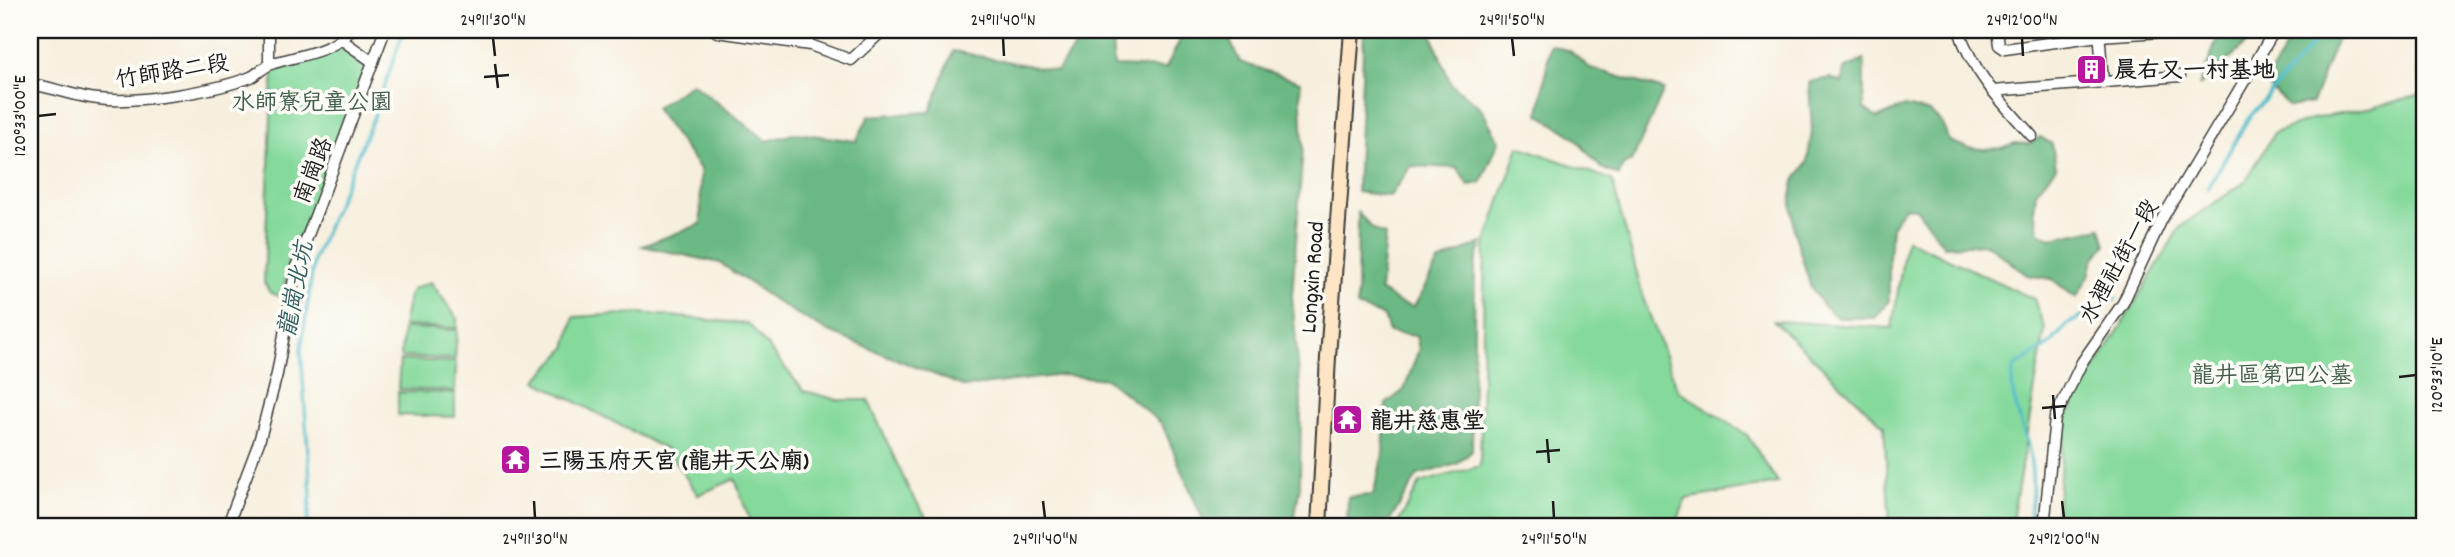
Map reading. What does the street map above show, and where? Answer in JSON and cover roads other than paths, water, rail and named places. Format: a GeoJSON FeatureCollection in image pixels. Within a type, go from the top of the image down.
{"type":"FeatureCollection","features":[{"type":"Feature","properties":{"kind":"street"},"geometry":{"type":"LineString","coordinates":[[269,30],[269,64]]}},
{"type":"Feature","properties":{"kind":"street","name":"竹師路二段"},"geometry":{"type":"LineString","coordinates":[[30,84],[96,99],[149,99],[215,87],[253,76],[269,64],[330,47],[342,40],[351,30]]}},
{"type":"Feature","properties":{"kind":"street","name":"南崗路"},"geometry":{"type":"LineString","coordinates":[[227,527],[259,442],[277,374],[296,267],[385,30]]}},
{"type":"Feature","properties":{"kind":"street"},"geometry":{"type":"LineString","coordinates":[[717,30],[810,45],[851,60],[879,34]]}},
{"type":"Feature","properties":{"kind":"street","name":"Longxin Road"},"geometry":{"type":"LineString","coordinates":[[1319,527],[1328,358],[1352,30]]}},
{"type":"Feature","properties":{"kind":"street"},"geometry":{"type":"LineString","coordinates":[[1959,30],[1964,46],[1992,91],[2032,136]]}},
{"type":"Feature","properties":{"kind":"street"},"geometry":{"type":"LineString","coordinates":[[1997,30],[1999,45],[2005,49],[2099,33],[2192,30]]}},
{"type":"Feature","properties":{"kind":"street","name":"水裡社街一段"},"geometry":{"type":"LineString","coordinates":[[2044,527],[2055,418],[2082,362],[2123,303],[2162,219],[2273,30]]}},
{"type":"Feature","properties":{"kind":"street"},"geometry":{"type":"LineString","coordinates":[[2099,33],[2103,83]]}},
{"type":"Feature","properties":{"kind":"street"},"geometry":{"type":"LineString","coordinates":[[342,40],[373,62]]}},
{"type":"Feature","properties":{"kind":"street"},"geometry":{"type":"LineString","coordinates":[[1992,91],[2180,76]]}},
{"type":"Feature","properties":{"kind":"waterway","name":"龍崗北坑"},"geometry":{"type":"LineString","coordinates":[[307,527],[311,494],[301,350],[314,259],[374,116],[404,30]]}},
{"type":"Feature","properties":{"kind":"waterway"},"geometry":{"type":"LineString","coordinates":[[2208,188],[2248,119],[2318,38],[2321,30]]}},
{"type":"Feature","properties":{"kind":"waterway"},"geometry":{"type":"LineString","coordinates":[[2027,527],[2032,497],[2031,466],[2012,387],[2014,367],[2051,343],[2068,324],[2115,299]]}},
{"type":"Feature","properties":{"kind":"place","name":"晨右又一村基地"},"geometry":{"type":"Point","coordinates":[2091,69]}},
{"type":"Feature","properties":{"kind":"place","name":"龍井慈惠堂"},"geometry":{"type":"Point","coordinates":[1347,420]}},
{"type":"Feature","properties":{"kind":"place","name":"三陽玉府天宮 (龍井天公廟)"},"geometry":{"type":"Point","coordinates":[516,460]}},
{"type":"Feature","properties":{"kind":"park label","name":"水師寮兒童公園"},"geometry":{"type":"Point","coordinates":[312,101]}},
{"type":"Feature","properties":{"kind":"park label","name":"龍井區第四公墓"},"geometry":{"type":"Point","coordinates":[2272,374]}}]}
